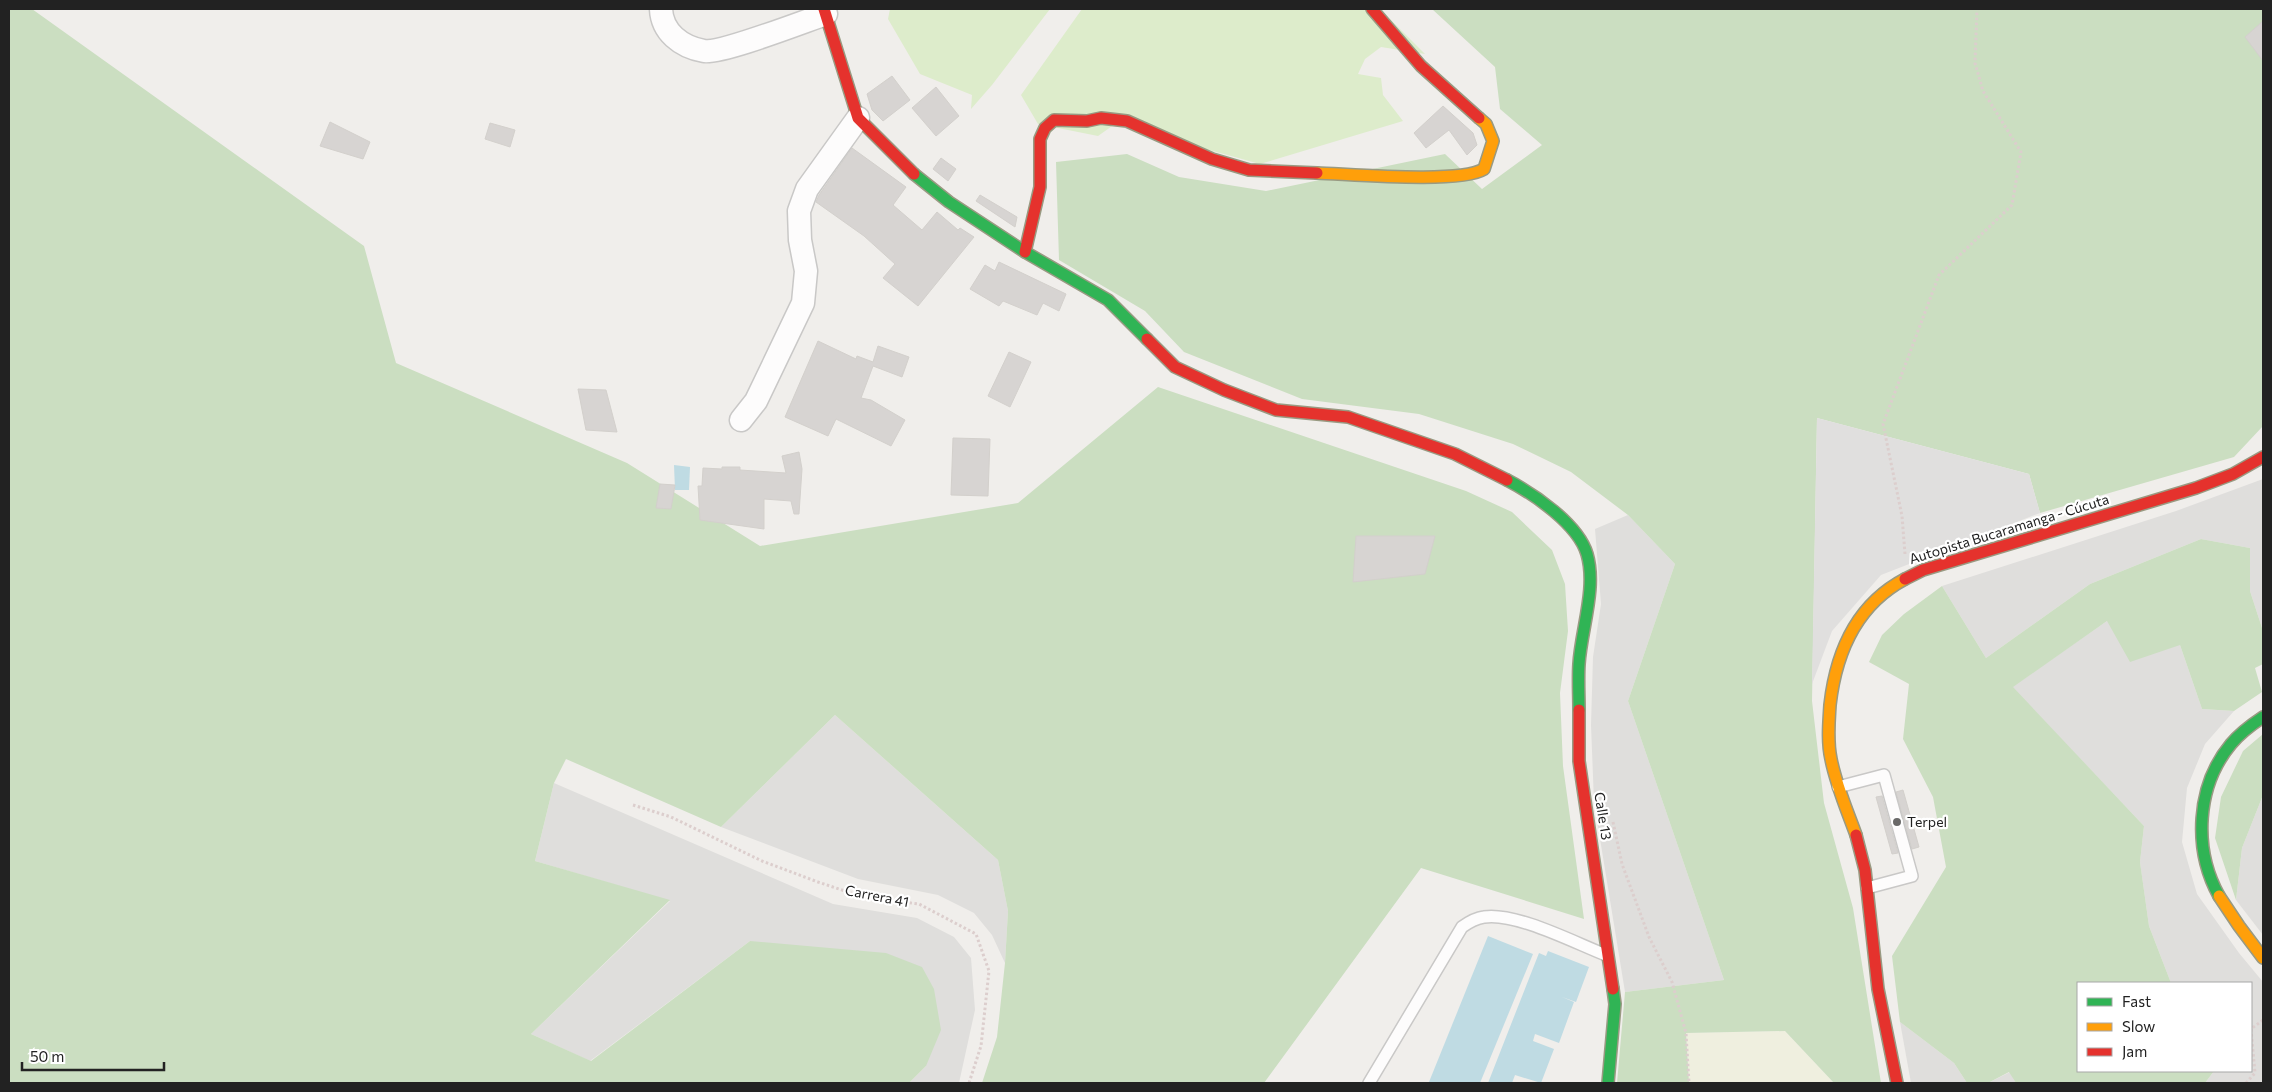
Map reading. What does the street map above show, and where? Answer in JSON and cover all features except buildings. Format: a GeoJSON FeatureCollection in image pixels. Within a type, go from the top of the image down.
{"type":"FeatureCollection","features":[{"type":"Feature","properties":{"kind":"main road"},"geometry":{"type":"LineString","coordinates":[[825,11],[858,118],[906,167],[950,202],[1024,252],[1040,187],[1040,139],[1044,128],[1054,120],[1087,121],[1101,118],[1127,122],[1212,159],[1249,170],[1420,177],[1476,174],[1484,169],[1492,149],[1492,141],[1486,124],[1421,66],[1372,9]]}},
{"type":"Feature","properties":{"kind":"main road","name":"Calle 13"},"geometry":{"type":"LineString","coordinates":[[1024,252],[1108,300],[1176,367],[1224,390],[1276,410],[1348,417],[1455,454],[1528,491],[1574,530],[1587,554],[1590,588],[1579,664],[1579,761],[1615,1004],[1608,1083]]}},
{"type":"Feature","properties":{"kind":"main road","name":"Autopista Bucaramanga - Cúcuta"},"geometry":{"type":"LineString","coordinates":[[1897,1083],[1883,1018],[1861,851],[1838,787],[1831,764],[1828,744],[1831,688],[1836,660],[1850,630],[1869,605],[1888,589],[1923,570],[2196,488],[2233,474],[2263,457]]}},
{"type":"Feature","properties":{"kind":"main road"},"geometry":{"type":"LineString","coordinates":[[2263,716],[2241,732],[2226,748],[2215,769],[2207,790],[2202,844],[2207,868],[2224,904],[2263,958]]}},
{"type":"Feature","properties":{"kind":"street"},"geometry":{"type":"LineString","coordinates":[[661,9],[662,18],[673,38],[705,52],[730,47],[825,11]]}},
{"type":"Feature","properties":{"kind":"street"},"geometry":{"type":"LineString","coordinates":[[741,420],[756,401],[803,303],[806,271],[800,240],[799,211],[807,189],[858,118]]}},
{"type":"Feature","properties":{"kind":"lane"},"geometry":{"type":"LineString","coordinates":[[1838,787],[1884,775],[1912,876],[1867,888]]}},
{"type":"Feature","properties":{"kind":"lane"},"geometry":{"type":"LineString","coordinates":[[1369,1083],[1462,927],[1471,921],[1484,917],[1512,918],[1609,956]]}},
{"type":"Feature","properties":{"kind":"path"},"geometry":{"type":"LineString","coordinates":[[1907,577],[1902,516],[1883,424],[1939,275],[2012,205],[2021,152],[1983,91],[1975,63],[1976,9]]}},
{"type":"Feature","properties":{"kind":"path","name":"Carrera 41"},"geometry":{"type":"LineString","coordinates":[[634,805],[671,817],[762,861],[818,882],[863,897],[919,904],[976,934],[989,971],[981,1046],[969,1083]]}},
{"type":"Feature","properties":{"kind":"path"},"geometry":{"type":"LineString","coordinates":[[1613,820],[1622,864],[1649,938],[1672,982],[1686,1033],[1689,1083]]}},
{"type":"Feature","properties":{"kind":"path"},"geometry":{"type":"LineString","coordinates":[[2252,1028],[2263,1020]]}},
{"type":"Feature","properties":{"kind":"path"},"geometry":{"type":"LineString","coordinates":[[2246,1083],[2255,1073],[2252,1040]]}},
{"type":"Feature","properties":{"kind":"shaded area"},"geometry":{"type":"Polygon","coordinates":[[[1817,418],[2029,474],[2040,513],[1881,575],[1832,631],[1812,684],[1817,418]]]}},
{"type":"Feature","properties":{"kind":"shaded area"},"geometry":{"type":"Polygon","coordinates":[[[2263,479],[2263,631],[2250,591],[2250,548],[2201,539],[2090,584],[1986,658],[1942,586],[2176,511],[2263,479]]]}},
{"type":"Feature","properties":{"kind":"shaded area"},"geometry":{"type":"Polygon","coordinates":[[[1628,515],[1675,564],[1628,701],[1724,980],[1625,992],[1594,802],[1591,725],[1593,657],[1601,604],[1595,529],[1628,515]]]}},
{"type":"Feature","properties":{"kind":"shaded area"},"geometry":{"type":"Polygon","coordinates":[[[2107,621],[2180,645],[2202,709],[2234,711],[2205,744],[2187,788],[2182,842],[2197,894],[2239,953],[2263,982],[2263,1083],[2205,1083],[2213,1072],[2252,1072],[2252,982],[2171,982],[2149,926],[2140,862],[2144,826],[2012,687],[2107,621]]]}},
{"type":"Feature","properties":{"kind":"shaded area"},"geometry":{"type":"Polygon","coordinates":[[[835,715],[998,860],[1008,911],[1005,963],[992,935],[974,913],[938,895],[858,879],[721,827],[835,715]]]}},
{"type":"Feature","properties":{"kind":"shaded area"},"geometry":{"type":"Polygon","coordinates":[[[554,783],[833,904],[917,918],[954,937],[971,958],[975,1010],[959,1083],[909,1083],[926,1066],[750,941],[590,1061],[531,1034],[670,901],[535,861],[554,783]]]}},
{"type":"Feature","properties":{"kind":"shaded area"},"geometry":{"type":"Polygon","coordinates":[[[2263,795],[2263,935],[2236,900],[2242,848],[2263,795]]]}},
{"type":"Feature","properties":{"kind":"shaded area"},"geometry":{"type":"Polygon","coordinates":[[[1900,1022],[1954,1063],[1967,1083],[1911,1083],[1900,1022]]]}},
{"type":"Feature","properties":{"kind":"shaded area"},"geometry":{"type":"Polygon","coordinates":[[[2010,1072],[2016,1083],[1988,1083],[2010,1072]]]}},
{"type":"Feature","properties":{"kind":"green space"},"geometry":{"type":"Polygon","coordinates":[[[9,9],[32,9],[364,246],[396,363],[627,463],[760,546],[1018,503],[1158,387],[1466,491],[1512,512],[1552,550],[1565,584],[1568,631],[1560,693],[1563,766],[1584,919],[1421,868],[1264,1083],[982,1083],[997,1037],[1005,963],[1008,911],[998,860],[835,715],[721,827],[566,759],[554,783],[535,861],[670,900],[531,1034],[591,1061],[750,941],[886,953],[922,967],[934,989],[941,1030],[926,1066],[909,1083],[9,1083],[9,9]]]}},
{"type":"Feature","properties":{"kind":"green space"},"geometry":{"type":"Polygon","coordinates":[[[890,9],[1050,9],[992,85],[971,109],[972,95],[920,74],[888,19],[890,9]]]}},
{"type":"Feature","properties":{"kind":"green space"},"geometry":{"type":"Polygon","coordinates":[[[1082,9],[1380,9],[1425,54],[1381,47],[1365,59],[1358,74],[1381,78],[1383,95],[1403,121],[1260,164],[1115,124],[1098,136],[1038,124],[1021,95],[1082,9]]]}},
{"type":"Feature","properties":{"kind":"green space"},"geometry":{"type":"Polygon","coordinates":[[[1432,9],[2263,9],[2263,426],[2234,457],[2040,513],[2029,474],[1817,418],[1812,701],[1824,803],[1853,908],[1881,1083],[1834,1083],[1785,1031],[1686,1033],[1689,1083],[1617,1083],[1625,992],[1724,980],[1628,701],[1675,564],[1628,515],[1571,472],[1513,444],[1419,414],[1302,399],[1184,352],[1145,311],[1059,260],[1056,162],[1127,154],[1179,177],[1266,191],[1445,154],[1482,189],[1542,145],[1500,109],[1495,67],[1432,9]]]}},
{"type":"Feature","properties":{"kind":"green space"},"geometry":{"type":"Polygon","coordinates":[[[2201,539],[2250,548],[2250,591],[2263,631],[2263,664],[2255,668],[2262,692],[2234,711],[2202,709],[2180,645],[2130,662],[2107,621],[2013,687],[2144,826],[2140,862],[2149,926],[2171,982],[2077,982],[2077,1072],[2213,1072],[2205,1083],[2016,1083],[2009,1072],[1988,1083],[1967,1083],[1954,1063],[1900,1022],[1892,956],[1946,867],[1933,797],[1903,739],[1909,684],[1869,662],[1882,635],[1904,614],[1942,586],[1986,658],[2090,584],[2201,539]]]}},
{"type":"Feature","properties":{"kind":"green space"},"geometry":{"type":"Polygon","coordinates":[[[2263,734],[2263,795],[2242,848],[2236,900],[2215,838],[2221,797],[2243,751],[2263,734]]]}},
{"type":"Feature","properties":{"kind":"green space"},"geometry":{"type":"Polygon","coordinates":[[[1785,1031],[1834,1083],[1689,1083],[1686,1033],[1785,1031]]]}},
{"type":"Feature","properties":{"kind":"water"},"geometry":{"type":"Polygon","coordinates":[[[674,465],[690,467],[689,490],[675,490],[674,465]]]}},
{"type":"Feature","properties":{"kind":"water"},"geometry":{"type":"Polygon","coordinates":[[[1488,936],[1533,954],[1480,1083],[1429,1082],[1488,936]]]}},
{"type":"Feature","properties":{"kind":"water"},"geometry":{"type":"Polygon","coordinates":[[[1548,951],[1589,967],[1576,1002],[1562,997],[1574,1002],[1559,1043],[1535,1034],[1533,1041],[1554,1049],[1541,1083],[1515,1075],[1512,1083],[1488,1083],[1539,953],[1546,956],[1548,951]]]}},
{"type":"Feature","properties":{"kind":"traffic: fast"},"geometry":{"type":"LineString","coordinates":[[914,174],[949,202],[1025,252],[1108,300],[1147,339]]}},
{"type":"Feature","properties":{"kind":"traffic: fast"},"geometry":{"type":"LineString","coordinates":[[1507,480],[1530,493],[1565,521],[1582,543],[1587,554],[1590,567],[1590,581],[1588,609],[1580,651],[1579,710]]}},
{"type":"Feature","properties":{"kind":"traffic: fast"},"geometry":{"type":"LineString","coordinates":[[2219,896],[2205,858],[2202,838],[2205,798],[2219,761],[2231,744],[2246,729],[2263,717]]}},
{"type":"Feature","properties":{"kind":"traffic: fast"},"geometry":{"type":"LineString","coordinates":[[1608,1083],[1615,1004],[1613,989]]}},
{"type":"Feature","properties":{"kind":"traffic: slow"},"geometry":{"type":"LineString","coordinates":[[1317,173],[1429,177],[1471,174],[1484,169],[1493,141],[1486,124],[1479,118]]}},
{"type":"Feature","properties":{"kind":"traffic: slow"},"geometry":{"type":"LineString","coordinates":[[1856,835],[1833,769],[1830,752],[1829,725],[1833,685],[1843,649],[1861,616],[1873,602],[1905,579]]}},
{"type":"Feature","properties":{"kind":"traffic: slow"},"geometry":{"type":"LineString","coordinates":[[2219,896],[2263,958]]}},
{"type":"Feature","properties":{"kind":"traffic: jam"},"geometry":{"type":"LineString","coordinates":[[824,9],[858,118],[914,174]]}},
{"type":"Feature","properties":{"kind":"traffic: jam"},"geometry":{"type":"LineString","coordinates":[[1372,9],[1421,66],[1479,118]]}},
{"type":"Feature","properties":{"kind":"traffic: jam"},"geometry":{"type":"LineString","coordinates":[[1025,252],[1040,187],[1040,139],[1045,128],[1054,120],[1087,121],[1101,118],[1127,121],[1212,159],[1249,170],[1317,173]]}},
{"type":"Feature","properties":{"kind":"traffic: jam"},"geometry":{"type":"LineString","coordinates":[[1147,339],[1175,367],[1224,390],[1276,410],[1348,417],[1455,454],[1507,480]]}},
{"type":"Feature","properties":{"kind":"traffic: jam"},"geometry":{"type":"LineString","coordinates":[[1905,579],[1923,570],[2196,488],[2233,474],[2263,457]]}},
{"type":"Feature","properties":{"kind":"traffic: jam"},"geometry":{"type":"LineString","coordinates":[[1579,710],[1579,761],[1613,989]]}},
{"type":"Feature","properties":{"kind":"traffic: jam"},"geometry":{"type":"LineString","coordinates":[[1856,835],[1865,870],[1878,989],[1897,1083]]}},
{"type":"Feature","properties":{"kind":"place","name":"Terpel"},"geometry":{"type":"Point","coordinates":[1897,822]}}]}
